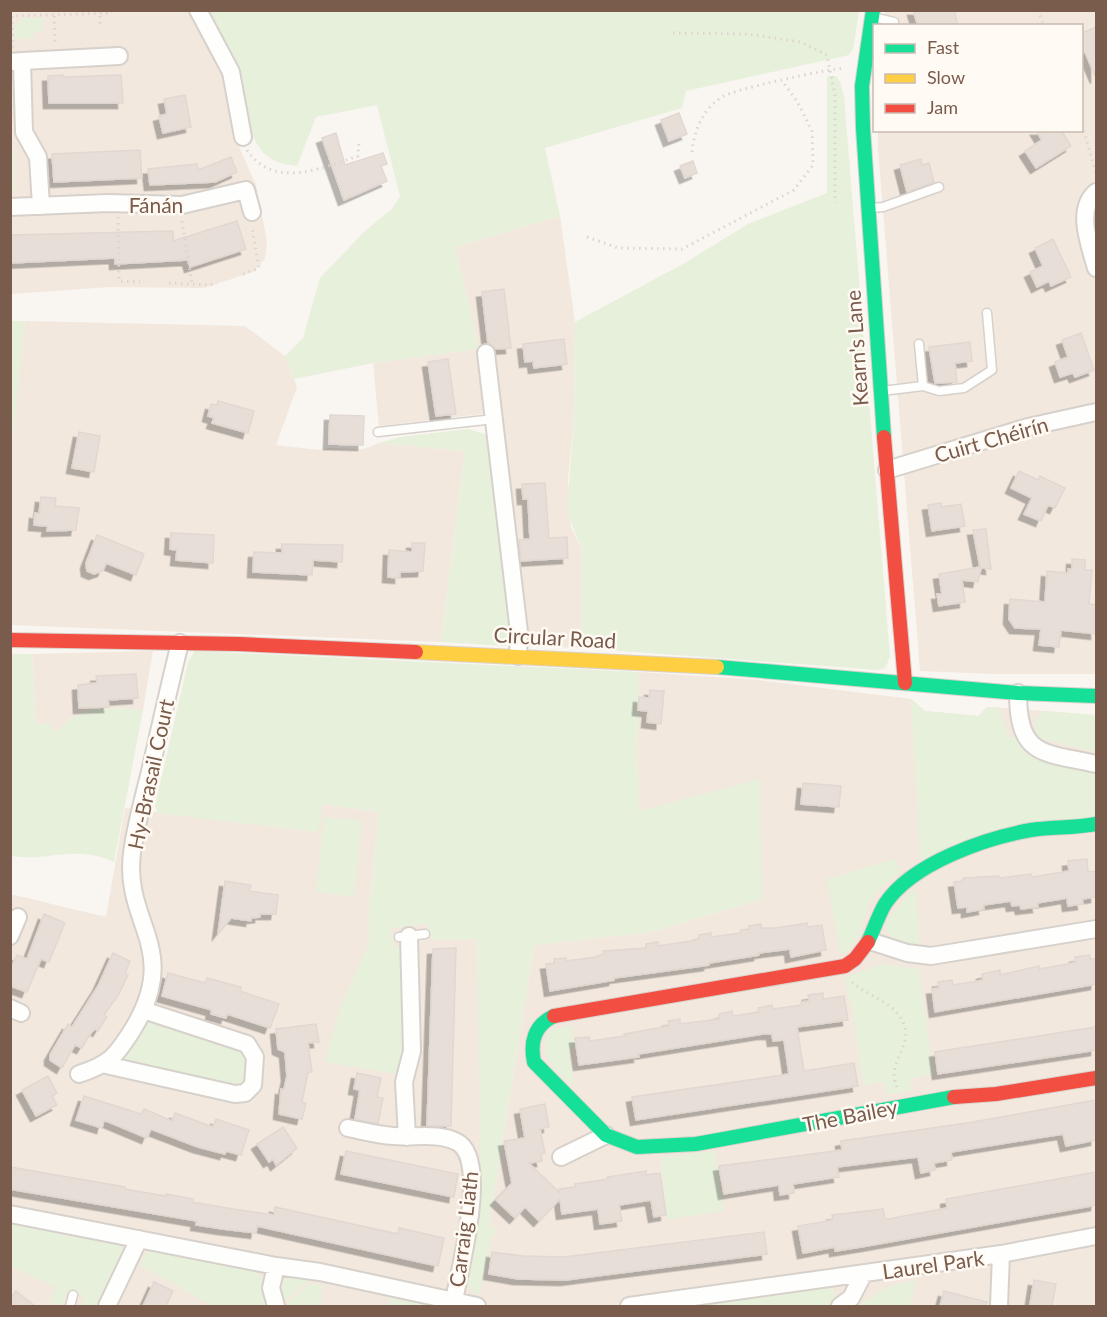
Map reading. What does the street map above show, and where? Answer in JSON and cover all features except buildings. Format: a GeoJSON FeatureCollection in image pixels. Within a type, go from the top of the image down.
{"type":"FeatureCollection","features":[{"type":"Feature","properties":{"kind":"street"},"geometry":{"type":"LineString","coordinates":[[198,10],[231,72],[243,137]]}},
{"type":"Feature","properties":{"kind":"street","name":"Kearn's Lane"},"geometry":{"type":"LineString","coordinates":[[872,14],[865,67],[868,90],[868,209],[905,683]]}},
{"type":"Feature","properties":{"kind":"street"},"geometry":{"type":"LineString","coordinates":[[41,206],[38,157],[24,132],[16,62],[119,56]]}},
{"type":"Feature","properties":{"kind":"street","name":"Fánán"},"geometry":{"type":"LineString","coordinates":[[10,207],[114,204],[180,206],[246,190],[252,212]]}},
{"type":"Feature","properties":{"kind":"street"},"geometry":{"type":"LineString","coordinates":[[1096,192],[1090,199],[1086,222],[1096,268]]}},
{"type":"Feature","properties":{"kind":"street"},"geometry":{"type":"LineString","coordinates":[[486,353],[519,632],[518,656]]}},
{"type":"Feature","properties":{"kind":"street","name":"Cuirt Chéirín"},"geometry":{"type":"LineString","coordinates":[[887,470],[1028,427],[1096,412]]}},
{"type":"Feature","properties":{"kind":"street","name":"Circular Road"},"geometry":{"type":"LineString","coordinates":[[10,640],[180,643],[518,656],[790,672],[1018,693],[1096,696]]}},
{"type":"Feature","properties":{"kind":"street","name":"Hy-Brasail Court"},"geometry":{"type":"LineString","coordinates":[[106,1065],[124,1043],[143,1010],[152,984],[155,966],[134,884],[132,851],[180,643]]}},
{"type":"Feature","properties":{"kind":"street"},"geometry":{"type":"LineString","coordinates":[[1018,693],[1023,732],[1036,749],[1096,764]]}},
{"type":"Feature","properties":{"kind":"street"},"geometry":{"type":"LineString","coordinates":[[845,966],[864,952],[879,915],[890,897],[913,879],[949,857],[1028,831],[1096,824]]}},
{"type":"Feature","properties":{"kind":"street"},"geometry":{"type":"LineString","coordinates":[[10,936],[18,917]]}},
{"type":"Feature","properties":{"kind":"street"},"geometry":{"type":"LineString","coordinates":[[870,941],[907,953],[931,956],[1096,929]]}},
{"type":"Feature","properties":{"kind":"street"},"geometry":{"type":"LineString","coordinates":[[407,1137],[404,1082],[412,1051],[411,935]]}},
{"type":"Feature","properties":{"kind":"street","name":"The Bailey"},"geometry":{"type":"LineString","coordinates":[[845,966],[547,1018],[533,1038],[531,1051],[534,1062],[606,1135],[624,1144],[637,1147],[696,1144],[902,1105],[1096,1078]]}},
{"type":"Feature","properties":{"kind":"street"},"geometry":{"type":"LineString","coordinates":[[79,1074],[106,1065],[236,1094],[245,1093],[253,1084],[255,1057],[247,1044],[143,1010]]}},
{"type":"Feature","properties":{"kind":"street","name":"Carraig Liath"},"geometry":{"type":"LineString","coordinates":[[348,1128],[407,1137],[456,1141],[468,1151],[471,1161],[471,1199],[454,1301]]}},
{"type":"Feature","properties":{"kind":"street"},"geometry":{"type":"LineString","coordinates":[[561,1158],[606,1135]]}},
{"type":"Feature","properties":{"kind":"street"},"geometry":{"type":"LineString","coordinates":[[10,1214],[276,1266],[320,1272],[477,1306]]}},
{"type":"Feature","properties":{"kind":"street","name":"Laurel Park"},"geometry":{"type":"LineString","coordinates":[[629,1306],[1002,1254],[1096,1236]]}},
{"type":"Feature","properties":{"kind":"street"},"geometry":{"type":"LineString","coordinates":[[107,1306],[139,1239]]}},
{"type":"Feature","properties":{"kind":"street","name":"Laurel Park"},"geometry":{"type":"LineString","coordinates":[[999,1306],[1002,1254]]}},
{"type":"Feature","properties":{"kind":"street"},"geometry":{"type":"LineString","coordinates":[[276,1266],[271,1288],[276,1306]]}},
{"type":"Feature","properties":{"kind":"street","name":"Laurel Park"},"geometry":{"type":"LineString","coordinates":[[840,1306],[851,1298],[864,1274]]}},
{"type":"Feature","properties":{"kind":"lane"},"geometry":{"type":"LineString","coordinates":[[872,14],[894,22]]}},
{"type":"Feature","properties":{"kind":"lane"},"geometry":{"type":"LineString","coordinates":[[868,209],[883,207],[939,187]]}},
{"type":"Feature","properties":{"kind":"lane"},"geometry":{"type":"LineString","coordinates":[[881,391],[923,386],[939,392],[964,388],[992,370],[987,314]]}},
{"type":"Feature","properties":{"kind":"lane"},"geometry":{"type":"LineString","coordinates":[[919,344],[923,386]]}},
{"type":"Feature","properties":{"kind":"lane"},"geometry":{"type":"LineString","coordinates":[[378,432],[494,419]]}},
{"type":"Feature","properties":{"kind":"lane"},"geometry":{"type":"LineString","coordinates":[[70,1306],[73,1295]]}},
{"type":"Feature","properties":{"kind":"path"},"geometry":{"type":"LineString","coordinates":[[11,14],[20,10]]}},
{"type":"Feature","properties":{"kind":"path"},"geometry":{"type":"LineString","coordinates":[[54,12],[55,60]]}},
{"type":"Feature","properties":{"kind":"path"},"geometry":{"type":"LineString","coordinates":[[100,12],[100,24]]}},
{"type":"Feature","properties":{"kind":"path"},"geometry":{"type":"LineString","coordinates":[[11,14],[112,13]]}},
{"type":"Feature","properties":{"kind":"path"},"geometry":{"type":"LineString","coordinates":[[11,14],[16,62]]}},
{"type":"Feature","properties":{"kind":"path"},"geometry":{"type":"LineString","coordinates":[[672,33],[748,34],[801,42],[827,55],[835,95],[835,203]]}},
{"type":"Feature","properties":{"kind":"path"},"geometry":{"type":"LineString","coordinates":[[692,152],[694,135],[706,111],[723,95],[831,69],[865,67]]}},
{"type":"Feature","properties":{"kind":"path"},"geometry":{"type":"LineString","coordinates":[[587,237],[618,248],[682,249],[794,190],[813,165],[812,131],[797,101],[782,81]]}},
{"type":"Feature","properties":{"kind":"path"},"geometry":{"type":"LineString","coordinates":[[1083,128],[1096,173]]}},
{"type":"Feature","properties":{"kind":"path"},"geometry":{"type":"LineString","coordinates":[[243,137],[248,152],[258,163],[271,172],[283,174],[323,167],[358,156],[359,141]]}},
{"type":"Feature","properties":{"kind":"path"},"geometry":{"type":"LineString","coordinates":[[114,204],[118,214],[119,281],[140,282]]}},
{"type":"Feature","properties":{"kind":"path"},"geometry":{"type":"LineString","coordinates":[[180,206],[192,284]]}},
{"type":"Feature","properties":{"kind":"path"},"geometry":{"type":"LineString","coordinates":[[243,274],[260,268],[252,235],[252,212]]}},
{"type":"Feature","properties":{"kind":"path"},"geometry":{"type":"LineString","coordinates":[[169,283],[217,283]]}},
{"type":"Feature","properties":{"kind":"path"},"geometry":{"type":"LineString","coordinates":[[845,966],[850,980],[894,1010],[903,1022],[907,1035],[893,1070],[893,1079],[902,1105]]}},
{"type":"Feature","properties":{"kind":"shaded area"},"geometry":{"type":"Polygon","coordinates":[[[10,11],[192,11],[211,53],[222,67],[237,142],[256,185],[267,241],[265,259],[253,272],[204,288],[110,287],[11,294],[10,11]]]}},
{"type":"Feature","properties":{"kind":"shaded area"},"geometry":{"type":"Polygon","coordinates":[[[885,11],[1096,11],[1096,674],[920,671],[878,148],[878,132],[1083,132],[1083,24],[883,24],[885,11]]]}},
{"type":"Feature","properties":{"kind":"shaded area"},"geometry":{"type":"Polygon","coordinates":[[[560,216],[575,322],[574,417],[568,480],[571,527],[581,547],[581,648],[527,646],[524,642],[499,412],[379,426],[373,363],[479,349],[455,247],[560,216]]]}},
{"type":"Feature","properties":{"kind":"shaded area"},"geometry":{"type":"Polygon","coordinates":[[[25,321],[245,326],[285,356],[297,387],[276,445],[319,450],[364,449],[379,443],[465,451],[441,642],[11,625],[10,449],[25,321]]]}},
{"type":"Feature","properties":{"kind":"shaded area"},"geometry":{"type":"Polygon","coordinates":[[[153,651],[143,710],[117,708],[71,718],[59,731],[36,726],[32,654],[153,651]]]}},
{"type":"Feature","properties":{"kind":"shaded area"},"geometry":{"type":"Polygon","coordinates":[[[639,672],[759,680],[911,699],[925,711],[978,716],[987,707],[1096,715],[1096,1306],[11,1306],[10,894],[106,917],[125,808],[317,832],[323,804],[379,812],[369,912],[370,944],[394,948],[391,928],[427,923],[434,940],[477,939],[481,1086],[481,1199],[478,1224],[489,1226],[534,945],[652,932],[762,899],[639,812],[637,756],[639,672]]]}},
{"type":"Feature","properties":{"kind":"green space"},"geometry":{"type":"Polygon","coordinates":[[[209,11],[859,11],[853,49],[849,55],[686,91],[682,108],[545,148],[560,216],[455,247],[479,349],[373,363],[294,379],[285,356],[303,338],[320,278],[365,231],[392,209],[400,196],[377,105],[316,117],[297,166],[278,162],[265,154],[256,142],[251,128],[238,64],[209,11]]]}},
{"type":"Feature","properties":{"kind":"green space"},"geometry":{"type":"Polygon","coordinates":[[[23,18],[43,18],[43,28],[40,32],[34,32],[34,38],[15,39],[14,28],[23,18]]]}},
{"type":"Feature","properties":{"kind":"green space"},"geometry":{"type":"Polygon","coordinates":[[[827,76],[836,76],[844,97],[890,657],[885,668],[879,670],[581,648],[581,547],[567,512],[574,417],[575,322],[683,264],[748,224],[827,193],[827,76]]]}},
{"type":"Feature","properties":{"kind":"green space"},"geometry":{"type":"Polygon","coordinates":[[[11,148],[13,148],[15,192],[11,192],[11,148]]]}},
{"type":"Feature","properties":{"kind":"green space"},"geometry":{"type":"Polygon","coordinates":[[[10,321],[25,321],[11,449],[10,321]]]}},
{"type":"Feature","properties":{"kind":"green space"},"geometry":{"type":"Polygon","coordinates":[[[468,429],[485,434],[489,441],[512,637],[505,646],[441,642],[465,451],[379,443],[400,437],[468,429]]]}},
{"type":"Feature","properties":{"kind":"green space"},"geometry":{"type":"Polygon","coordinates":[[[195,651],[639,672],[637,756],[639,811],[760,779],[762,899],[652,932],[534,945],[489,1226],[498,1229],[492,1238],[479,1295],[472,1292],[470,1285],[466,1284],[481,1199],[477,939],[433,940],[426,923],[391,928],[394,947],[403,947],[403,1053],[397,1074],[325,1062],[341,1005],[369,944],[369,912],[379,812],[323,804],[318,832],[158,813],[155,806],[188,662],[195,651]]]}},
{"type":"Feature","properties":{"kind":"green space"},"geometry":{"type":"Polygon","coordinates":[[[10,654],[32,654],[36,725],[49,723],[53,730],[59,731],[72,718],[89,711],[107,708],[143,710],[114,862],[87,854],[11,856],[10,654]]]}},
{"type":"Feature","properties":{"kind":"green space"},"geometry":{"type":"Polygon","coordinates":[[[911,699],[925,711],[978,716],[987,707],[999,708],[1009,738],[1015,736],[1026,754],[1096,772],[1096,815],[920,860],[911,699]]]}},
{"type":"Feature","properties":{"kind":"green space"},"geometry":{"type":"Polygon","coordinates":[[[1042,711],[1096,715],[1096,752],[1043,739],[1037,734],[1035,721],[1042,711]]]}},
{"type":"Feature","properties":{"kind":"green space"},"geometry":{"type":"Polygon","coordinates":[[[324,817],[362,821],[354,897],[316,892],[324,817]]]}},
{"type":"Feature","properties":{"kind":"green space"},"geometry":{"type":"Polygon","coordinates":[[[895,859],[900,873],[885,884],[872,899],[861,931],[853,945],[848,951],[840,954],[827,879],[895,859]]]}},
{"type":"Feature","properties":{"kind":"green space"},"geometry":{"type":"Polygon","coordinates":[[[912,889],[916,893],[920,944],[910,946],[893,940],[884,924],[912,889]]]}},
{"type":"Feature","properties":{"kind":"green space"},"geometry":{"type":"Polygon","coordinates":[[[882,964],[919,969],[933,1074],[910,1079],[912,1090],[887,1095],[884,1082],[863,1085],[853,1014],[844,978],[882,964]]]}},
{"type":"Feature","properties":{"kind":"green space"},"geometry":{"type":"Polygon","coordinates":[[[151,1020],[242,1048],[247,1054],[248,1079],[237,1087],[127,1063],[125,1053],[144,1023],[151,1020]]]}},
{"type":"Feature","properties":{"kind":"green space"},"geometry":{"type":"Polygon","coordinates":[[[572,1025],[575,1048],[569,1049],[574,1086],[550,1063],[545,1050],[548,1031],[572,1025]]]}},
{"type":"Feature","properties":{"kind":"green space"},"geometry":{"type":"Polygon","coordinates":[[[715,1151],[724,1211],[668,1219],[660,1157],[715,1151]]]}},
{"type":"Feature","properties":{"kind":"green space"},"geometry":{"type":"Polygon","coordinates":[[[11,1220],[120,1243],[126,1252],[100,1306],[83,1306],[83,1295],[68,1291],[63,1306],[49,1302],[56,1287],[11,1267],[11,1220]]]}},
{"type":"Feature","properties":{"kind":"green space"},"geometry":{"type":"Polygon","coordinates":[[[148,1249],[255,1270],[262,1280],[266,1306],[213,1306],[140,1265],[148,1249]]]}},
{"type":"Feature","properties":{"kind":"green space"},"geometry":{"type":"Polygon","coordinates":[[[295,1276],[309,1280],[282,1303],[281,1284],[287,1278],[295,1276]]]}},
{"type":"Feature","properties":{"kind":"green space"},"geometry":{"type":"Polygon","coordinates":[[[916,1280],[910,1306],[857,1306],[892,1285],[916,1280]]]}},
{"type":"Feature","properties":{"kind":"green space"},"geometry":{"type":"Polygon","coordinates":[[[311,1283],[322,1285],[321,1303],[316,1303],[314,1306],[291,1306],[287,1303],[311,1283]]]}},
{"type":"Feature","properties":{"kind":"green space"},"geometry":{"type":"Polygon","coordinates":[[[827,1287],[834,1290],[835,1297],[826,1306],[667,1306],[827,1287]]]}},
{"type":"Feature","properties":{"kind":"green space"},"geometry":{"type":"Polygon","coordinates":[[[389,1295],[446,1306],[388,1306],[389,1295]]]}},
{"type":"Feature","properties":{"kind":"traffic: fast"},"geometry":{"type":"LineString","coordinates":[[873,10],[862,86],[863,128],[884,437]]}},
{"type":"Feature","properties":{"kind":"traffic: fast"},"geometry":{"type":"LineString","coordinates":[[717,667],[1018,693],[1096,696]]}},
{"type":"Feature","properties":{"kind":"traffic: fast"},"geometry":{"type":"LineString","coordinates":[[868,942],[885,904],[897,889],[931,865],[972,846],[1013,834],[1031,830],[1096,824]]}},
{"type":"Feature","properties":{"kind":"traffic: fast"},"geometry":{"type":"LineString","coordinates":[[554,1016],[542,1024],[535,1035],[534,1062],[606,1135],[637,1147],[696,1144],[954,1097]]}},
{"type":"Feature","properties":{"kind":"traffic: slow"},"geometry":{"type":"LineString","coordinates":[[416,652],[717,667]]}},
{"type":"Feature","properties":{"kind":"traffic: jam"},"geometry":{"type":"LineString","coordinates":[[884,437],[905,683]]}},
{"type":"Feature","properties":{"kind":"traffic: jam"},"geometry":{"type":"LineString","coordinates":[[10,640],[239,644],[416,652]]}},
{"type":"Feature","properties":{"kind":"traffic: jam"},"geometry":{"type":"LineString","coordinates":[[554,1016],[845,966],[855,959],[868,942]]}},
{"type":"Feature","properties":{"kind":"traffic: jam"},"geometry":{"type":"LineString","coordinates":[[954,1097],[996,1094],[1096,1078]]}}]}
